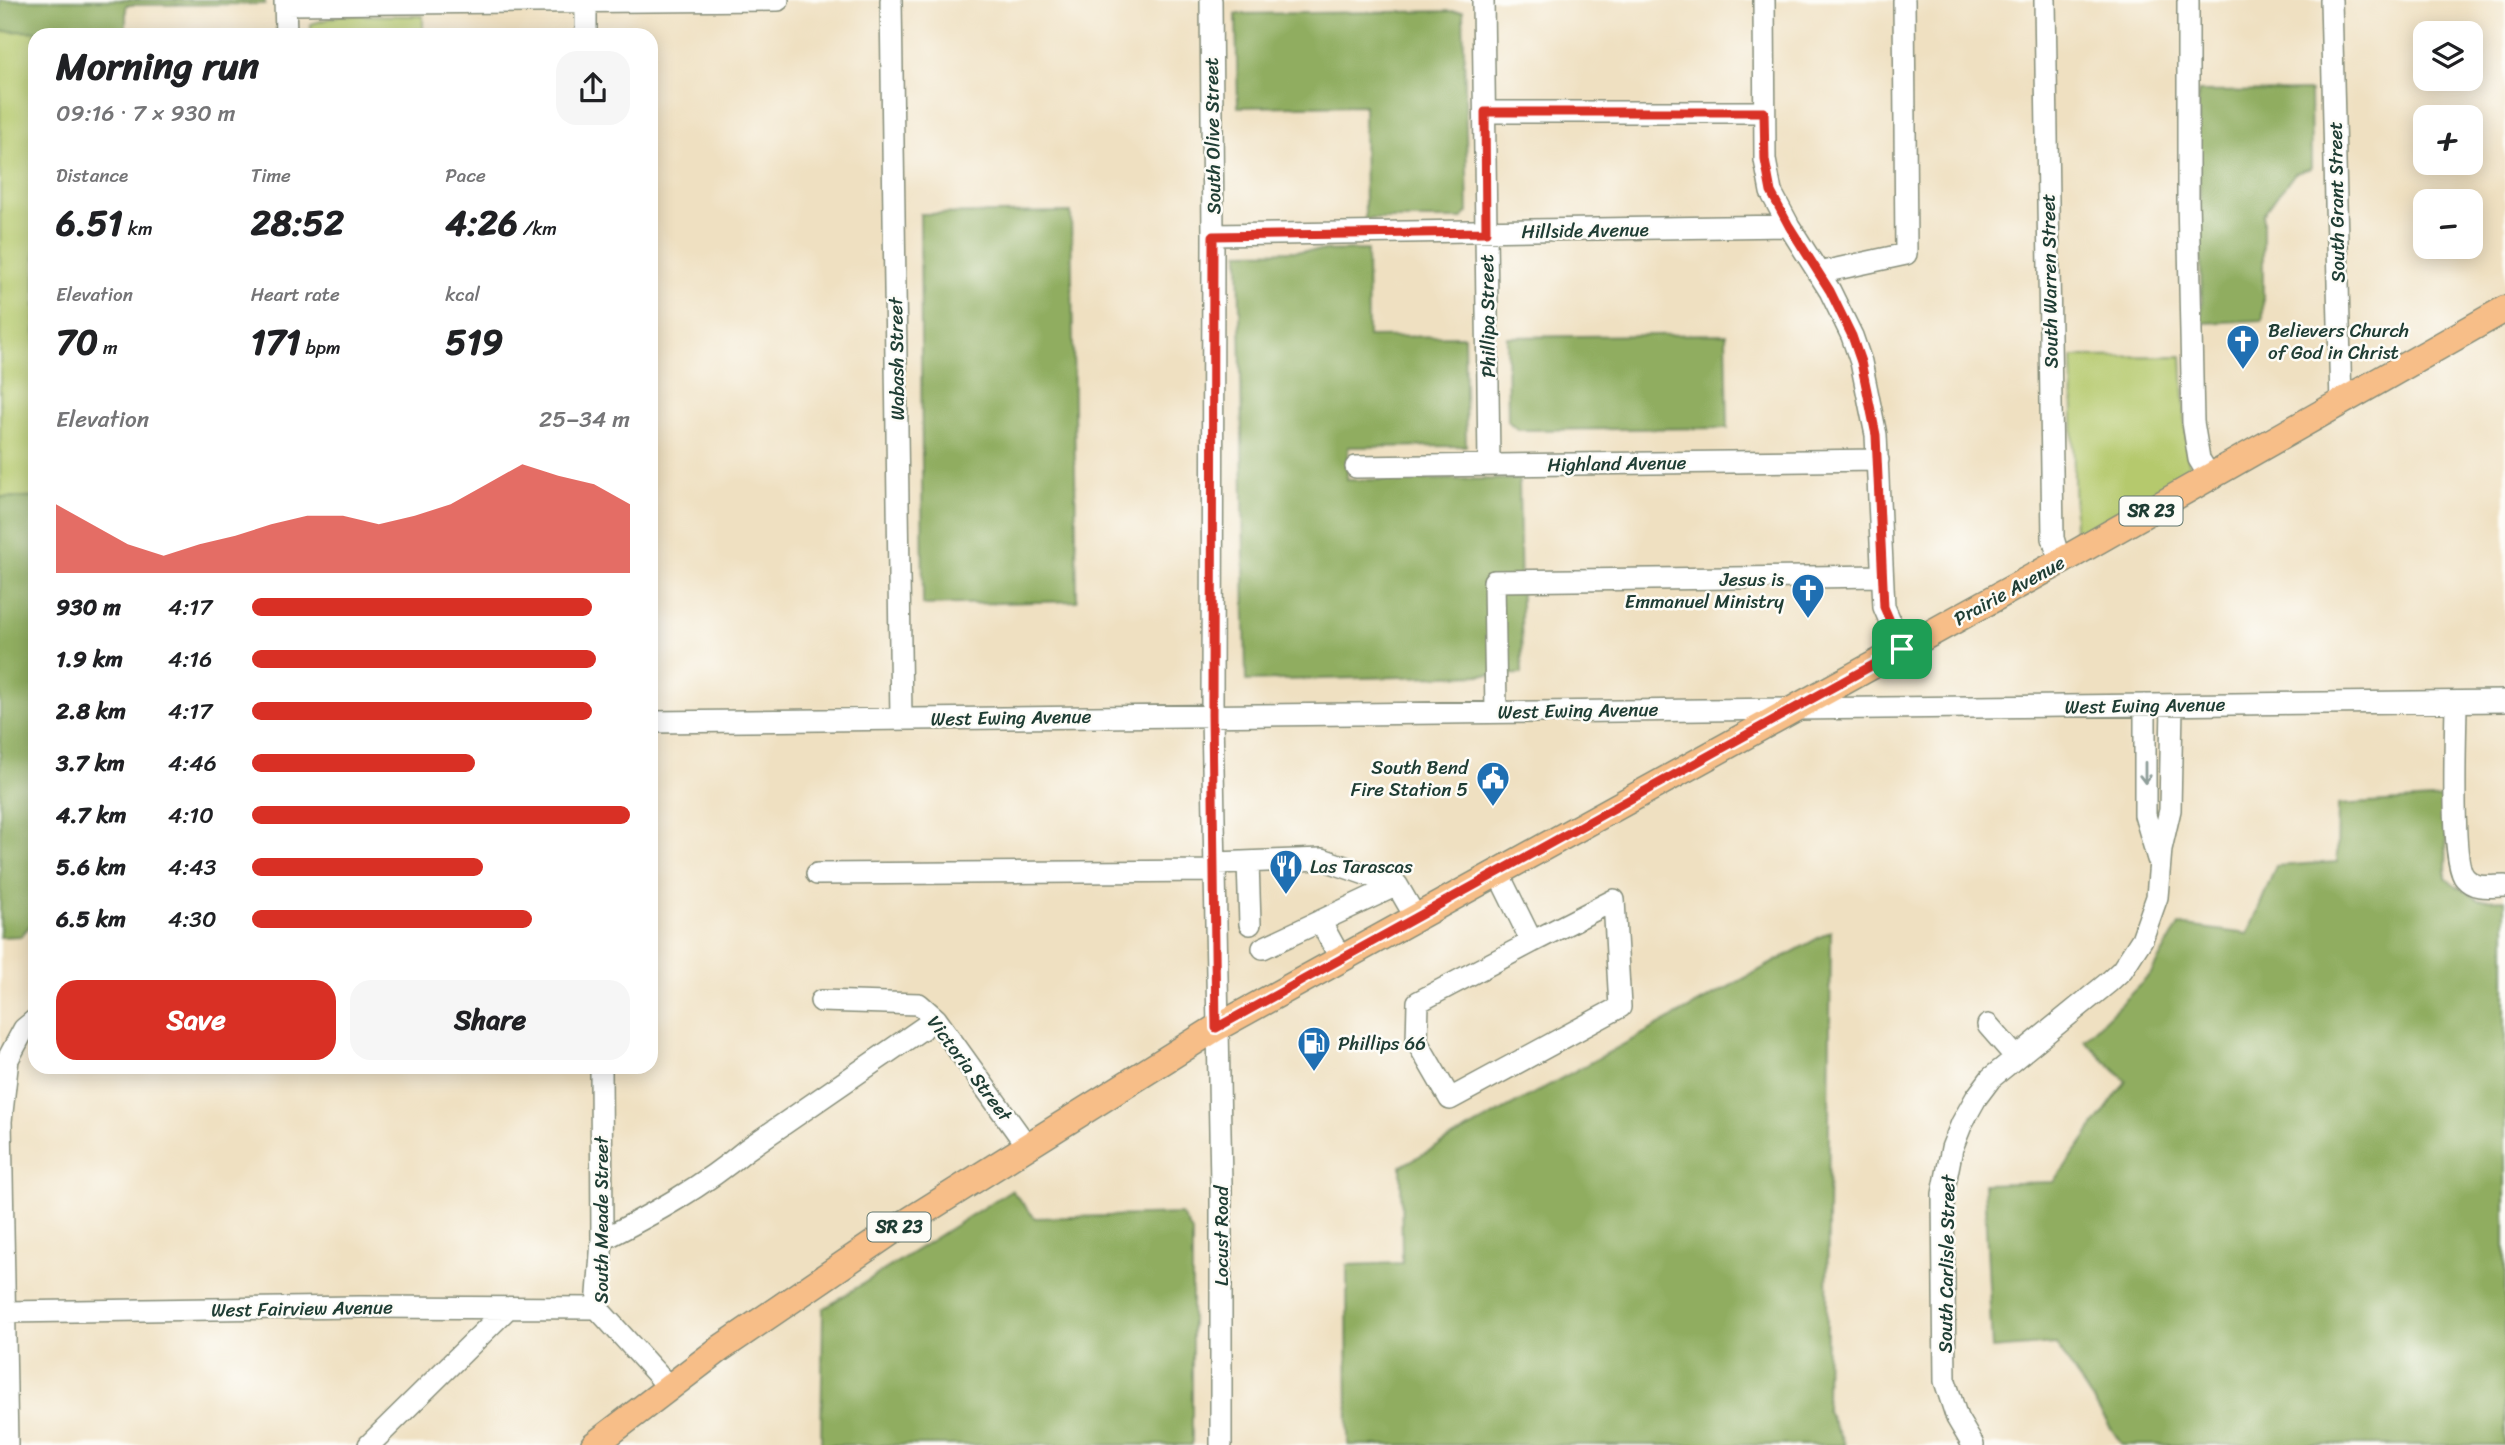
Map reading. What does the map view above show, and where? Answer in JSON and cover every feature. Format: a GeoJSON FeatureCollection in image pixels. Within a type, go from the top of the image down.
{"type":"FeatureCollection","features":[{"type":"Feature","properties":{"kind":"main road","name":"Prairie Avenue"},"geometry":{"type":"LineString","coordinates":[[1216,1028],[2060,562],[2505,309]]}},
{"type":"Feature","properties":{"kind":"main road","name":"SR 23"},"geometry":{"type":"LineString","coordinates":[[594,1445],[669,1387],[804,1291],[1027,1146],[1216,1028]]}},
{"type":"Feature","properties":{"kind":"street"},"geometry":{"type":"LineString","coordinates":[[586,0],[586,28]]}},
{"type":"Feature","properties":{"kind":"street"},"geometry":{"type":"LineString","coordinates":[[285,28],[285,2],[778,0]]}},
{"type":"Feature","properties":{"kind":"street","name":"Wabash Street"},"geometry":{"type":"LineString","coordinates":[[891,0],[901,719]]}},
{"type":"Feature","properties":{"kind":"street","name":"South Olive Street"},"geometry":{"type":"LineString","coordinates":[[1211,0],[1212,715],[1216,1028]]}},
{"type":"Feature","properties":{"kind":"street","name":"Phillipa Street"},"geometry":{"type":"LineString","coordinates":[[1483,0],[1489,464]]}},
{"type":"Feature","properties":{"kind":"street"},"geometry":{"type":"LineString","coordinates":[[1764,0],[1765,160],[1771,192],[1830,291],[1852,336],[1861,362],[1876,435],[1884,607],[1902,649]]}},
{"type":"Feature","properties":{"kind":"street"},"geometry":{"type":"LineString","coordinates":[[1818,272],[1906,254],[1904,0]]}},
{"type":"Feature","properties":{"kind":"street","name":"South Warren Street"},"geometry":{"type":"LineString","coordinates":[[2045,0],[2053,538],[2060,562]]}},
{"type":"Feature","properties":{"kind":"street"},"geometry":{"type":"LineString","coordinates":[[2189,0],[2188,198],[2193,422],[2199,458],[2210,477]]}},
{"type":"Feature","properties":{"kind":"street","name":"South Grant Street"},"geometry":{"type":"LineString","coordinates":[[2331,0],[2341,404]]}},
{"type":"Feature","properties":{"kind":"street"},"geometry":{"type":"LineString","coordinates":[[1485,112],[1764,112]]}},
{"type":"Feature","properties":{"kind":"street","name":"Hillside Avenue"},"geometry":{"type":"LineString","coordinates":[[1213,236],[1789,226]]}},
{"type":"Feature","properties":{"kind":"street","name":"Highland Avenue"},"geometry":{"type":"LineString","coordinates":[[1356,467],[1878,460]]}},
{"type":"Feature","properties":{"kind":"street"},"geometry":{"type":"LineString","coordinates":[[1496,711],[1494,581],[1882,576]]}},
{"type":"Feature","properties":{"kind":"street","name":"West Ewing Avenue"},"geometry":{"type":"LineString","coordinates":[[658,722],[2505,701]]}},
{"type":"Feature","properties":{"kind":"street"},"geometry":{"type":"LineString","coordinates":[[2456,702],[2456,835],[2460,872],[2472,884],[2480,887],[2505,886]]}},
{"type":"Feature","properties":{"kind":"street"},"geometry":{"type":"LineString","coordinates":[[2145,705],[2145,815],[2159,861]]}},
{"type":"Feature","properties":{"kind":"street"},"geometry":{"type":"LineString","coordinates":[[2159,861],[2170,810],[2172,705]]}},
{"type":"Feature","properties":{"kind":"street"},"geometry":{"type":"LineString","coordinates":[[817,874],[1216,867],[1248,862],[1322,859],[1397,885],[1416,918]]}},
{"type":"Feature","properties":{"kind":"street","name":"South Carlisle Street"},"geometry":{"type":"LineString","coordinates":[[1973,1445],[1957,1418],[1945,1381],[1944,1194],[1952,1148],[1962,1123],[1991,1078],[2109,982],[2133,954],[2149,925],[2157,897],[2159,861]]}},
{"type":"Feature","properties":{"kind":"street"},"geometry":{"type":"LineString","coordinates":[[1248,862],[1250,924]]}},
{"type":"Feature","properties":{"kind":"street"},"geometry":{"type":"LineString","coordinates":[[1498,873],[1532,942]]}},
{"type":"Feature","properties":{"kind":"street"},"geometry":{"type":"LineString","coordinates":[[1263,948],[1397,885]]}},
{"type":"Feature","properties":{"kind":"street"},"geometry":{"type":"LineString","coordinates":[[1614,900],[1620,1007],[1450,1099],[1417,1042],[1418,1002],[1532,942],[1614,900]]}},
{"type":"Feature","properties":{"kind":"street"},"geometry":{"type":"LineString","coordinates":[[1320,921],[1341,959]]}},
{"type":"Feature","properties":{"kind":"street","name":"Victoria Street"},"geometry":{"type":"LineString","coordinates":[[821,1001],[919,1004],[936,1019],[1027,1146]]}},
{"type":"Feature","properties":{"kind":"street"},"geometry":{"type":"LineString","coordinates":[[603,1240],[657,1212],[722,1170],[746,1150],[936,1019]]}},
{"type":"Feature","properties":{"kind":"street"},"geometry":{"type":"LineString","coordinates":[[1988,1025],[2015,1056]]}},
{"type":"Feature","properties":{"kind":"street"},"geometry":{"type":"LineString","coordinates":[[8,1445],[1,1121],[8,1059],[28,1027]]}},
{"type":"Feature","properties":{"kind":"street","name":"Locust Road"},"geometry":{"type":"LineString","coordinates":[[1216,1028],[1221,1184],[1221,1445]]}},
{"type":"Feature","properties":{"kind":"street","name":"South Meade Street"},"geometry":{"type":"LineString","coordinates":[[601,1074],[603,1240],[597,1308],[669,1387]]}},
{"type":"Feature","properties":{"kind":"street","name":"West Fairview Avenue"},"geometry":{"type":"LineString","coordinates":[[6,1312],[360,1307],[597,1308]]}},
{"type":"Feature","properties":{"kind":"street"},"geometry":{"type":"LineString","coordinates":[[369,1445],[508,1308]]}},
{"type":"Feature","properties":{"kind":"green space"},"geometry":{"type":"Polygon","coordinates":[[[0,0],[265,0],[265,4],[126,5],[126,28],[28,28],[28,31],[0,31],[0,0]]]}},
{"type":"Feature","properties":{"kind":"green space"},"geometry":{"type":"Polygon","coordinates":[[[1463,11],[1468,212],[1461,219],[1365,219],[1364,105],[1238,107],[1236,14],[1463,11]]]}},
{"type":"Feature","properties":{"kind":"green space"},"geometry":{"type":"Polygon","coordinates":[[[341,15],[423,16],[423,28],[311,28],[311,24],[341,15]]]}},
{"type":"Feature","properties":{"kind":"green space"},"geometry":{"type":"Polygon","coordinates":[[[0,31],[28,31],[28,498],[0,497],[0,31]]]}},
{"type":"Feature","properties":{"kind":"green space"},"geometry":{"type":"Polygon","coordinates":[[[2310,91],[2311,168],[2295,173],[2263,214],[2263,320],[2202,323],[2198,92],[2310,91]]]}},
{"type":"Feature","properties":{"kind":"green space"},"geometry":{"type":"Polygon","coordinates":[[[1071,212],[1077,601],[923,605],[920,214],[1071,212]]]}},
{"type":"Feature","properties":{"kind":"green space"},"geometry":{"type":"Polygon","coordinates":[[[1367,250],[1368,337],[1464,336],[1466,446],[1348,447],[1347,480],[1519,479],[1522,674],[1246,681],[1239,252],[1367,250]]]}},
{"type":"Feature","properties":{"kind":"green space"},"geometry":{"type":"Polygon","coordinates":[[[1726,334],[1728,428],[1518,430],[1508,421],[1507,337],[1726,334]]]}},
{"type":"Feature","properties":{"kind":"green space"},"geometry":{"type":"Polygon","coordinates":[[[2182,356],[2187,455],[2191,470],[2075,537],[2072,357],[2182,356]]]}},
{"type":"Feature","properties":{"kind":"green space"},"geometry":{"type":"Polygon","coordinates":[[[0,497],[28,498],[28,928],[21,936],[0,937],[0,497]]]}},
{"type":"Feature","properties":{"kind":"green space"},"geometry":{"type":"Polygon","coordinates":[[[2447,798],[2446,879],[2479,900],[2505,899],[2505,1445],[2122,1445],[2056,1344],[1992,1349],[1984,1184],[2054,1182],[2126,1081],[2084,1040],[2150,975],[2179,925],[2248,934],[2276,866],[2337,862],[2338,805],[2447,798]]]}},
{"type":"Feature","properties":{"kind":"green space"},"geometry":{"type":"Polygon","coordinates":[[[1831,931],[1826,1409],[1845,1445],[1348,1445],[1347,1265],[1402,1263],[1401,1166],[1831,931]]]}},
{"type":"Feature","properties":{"kind":"green space"},"geometry":{"type":"Polygon","coordinates":[[[1011,1190],[1035,1218],[1181,1214],[1192,1232],[1192,1445],[821,1445],[823,1309],[1011,1190]]]}},
{"type":"Feature","properties":{"kind":"place","name":"Believers Church of God in Christ"},"geometry":{"type":"Point","coordinates":[2243,371]}},
{"type":"Feature","properties":{"kind":"place","name":"Jesus is Emmanuel Ministry"},"geometry":{"type":"Point","coordinates":[1808,620]}},
{"type":"Feature","properties":{"kind":"place","name":"South Bend Fire Station 5"},"geometry":{"type":"Point","coordinates":[1493,808]}},
{"type":"Feature","properties":{"kind":"place","name":"Las Tarascas"},"geometry":{"type":"Point","coordinates":[1286,896]}},
{"type":"Feature","properties":{"kind":"place","name":"Phillips 66"},"geometry":{"type":"Point","coordinates":[1314,1073]}},
{"type":"Feature","properties":{"kind":"route"},"geometry":{"type":"LineString","coordinates":[[1485,112],[1764,112],[1765,160],[1771,192],[1830,291],[1852,336],[1861,362],[1876,435],[1884,607],[1902,649],[1216,1028],[1216,863],[1212,715],[1213,236],[1486,232],[1485,112]]}}]}
